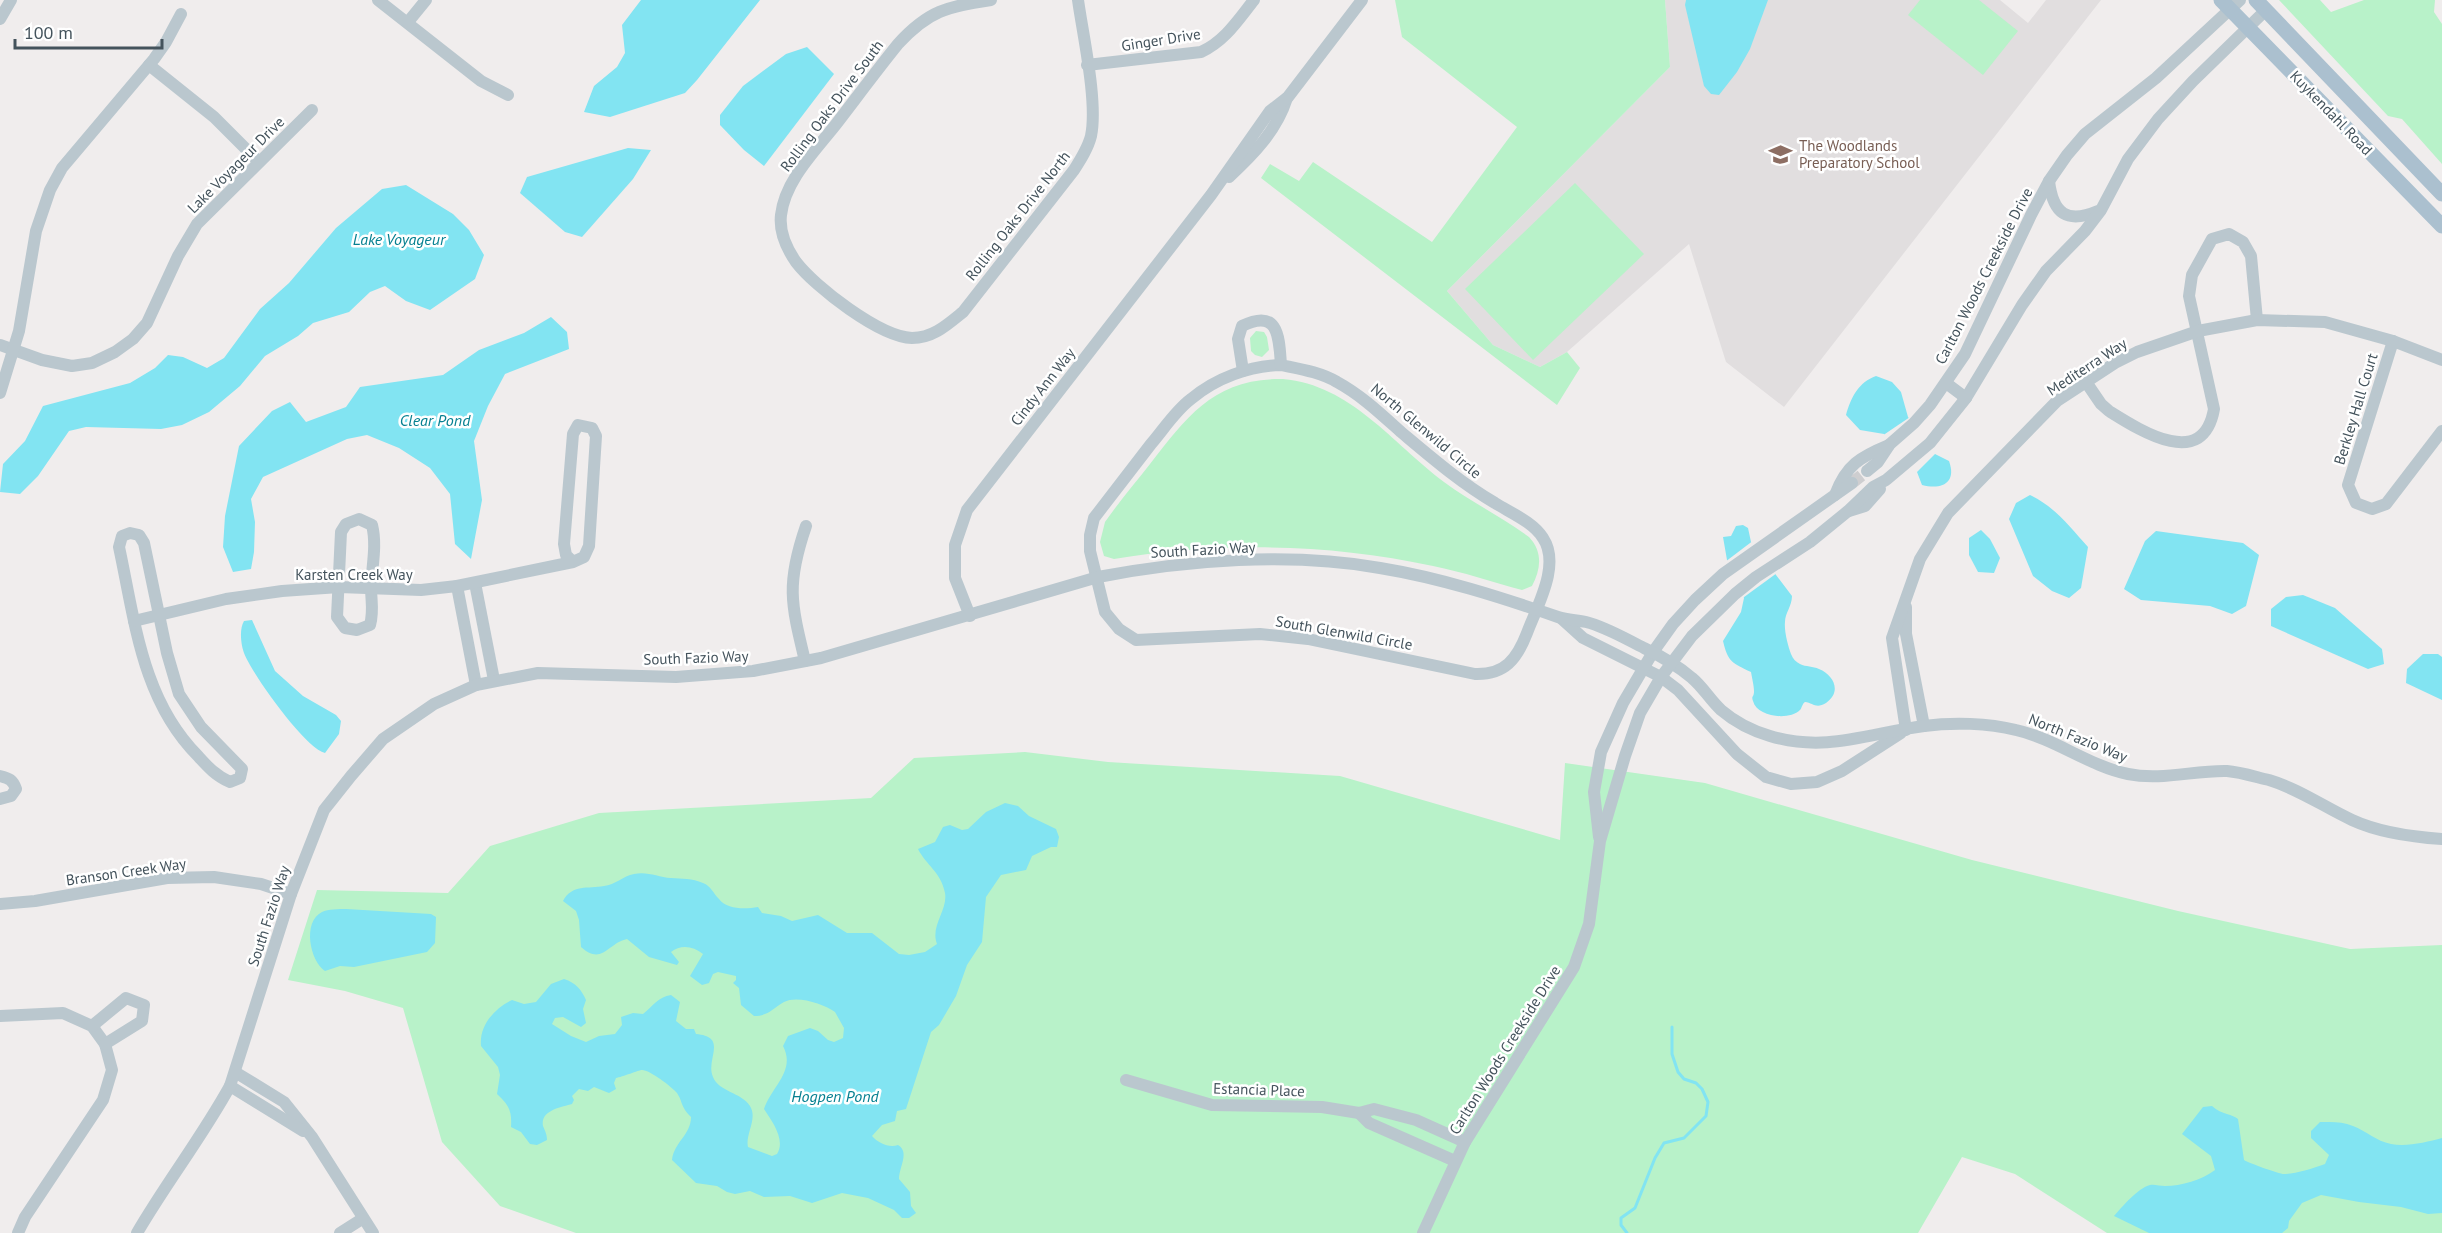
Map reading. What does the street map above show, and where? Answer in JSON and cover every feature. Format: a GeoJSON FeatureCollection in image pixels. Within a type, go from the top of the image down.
{"type":"FeatureCollection","features":[{"type":"Feature","properties":{"kind":"main road","name":"Kuykendahl Road"},"geometry":{"type":"LineString","coordinates":[[2230,3],[2248,28],[2442,226]]}},
{"type":"Feature","properties":{"kind":"main road","name":"Kuykendahl Road"},"geometry":{"type":"LineString","coordinates":[[2261,5],[2442,194]]}},
{"type":"Feature","properties":{"kind":"street"},"geometry":{"type":"LineString","coordinates":[[0,19],[11,0]]}},
{"type":"Feature","properties":{"kind":"street"},"geometry":{"type":"LineString","coordinates":[[378,0],[481,81],[508,95]]}},
{"type":"Feature","properties":{"kind":"street"},"geometry":{"type":"LineString","coordinates":[[408,22],[426,0]]}},
{"type":"Feature","properties":{"kind":"street","name":"Rolling Oaks Drive South"},"geometry":{"type":"LineString","coordinates":[[843,303],[806,273],[789,250],[782,234],[780,217],[784,200],[802,167],[898,44],[915,26],[936,12],[953,6],[991,0]]}},
{"type":"Feature","properties":{"kind":"street","name":"Rolling Oaks Drive North"},"geometry":{"type":"LineString","coordinates":[[843,303],[883,330],[897,336],[912,338],[929,335],[944,328],[963,312],[1074,170],[1084,155],[1090,137],[1093,115],[1078,0]]}},
{"type":"Feature","properties":{"kind":"street","name":"Ginger Drive"},"geometry":{"type":"LineString","coordinates":[[1087,65],[1201,52],[1216,45],[1254,0]]}},
{"type":"Feature","properties":{"kind":"street","name":"Cindy Ann Way"},"geometry":{"type":"LineString","coordinates":[[970,616],[955,578],[955,545],[967,510],[1211,195],[1256,151],[1281,117],[1288,97],[1362,0]]}},
{"type":"Feature","properties":{"kind":"street","name":"Carlton Woods Creekside Drive"},"geometry":{"type":"LineString","coordinates":[[1867,471],[1878,462],[1890,444],[1914,423],[1946,383],[1965,354],[2049,181],[2067,155],[2085,134],[2147,85],[2230,3]]}},
{"type":"Feature","properties":{"kind":"street","name":"Carlton Woods Creekside Drive"},"geometry":{"type":"LineString","coordinates":[[1423,1233],[1465,1142],[1574,967],[1589,924],[1600,841],[1625,756],[1640,713],[1661,677],[1692,636],[1735,594],[1810,542],[1848,511],[1865,506],[1886,480],[1930,443],[1966,398],[2022,305],[2046,271],[2085,231],[2101,210],[2128,159],[2158,119],[2193,81],[2248,28],[2261,5]]}},
{"type":"Feature","properties":{"kind":"street"},"geometry":{"type":"LineString","coordinates":[[0,393],[15,350],[36,231],[50,190],[62,168],[149,65],[166,42],[181,14]]}},
{"type":"Feature","properties":{"kind":"street"},"geometry":{"type":"LineString","coordinates":[[149,65],[214,117],[259,162]]}},
{"type":"Feature","properties":{"kind":"street","name":"Lake Voyageur Drive"},"geometry":{"type":"LineString","coordinates":[[0,345],[42,360],[72,366],[92,363],[115,352],[147,323],[178,256],[197,224],[312,110]]}},
{"type":"Feature","properties":{"kind":"street","name":"Carlton Woods Creekside Drive"},"geometry":{"type":"LineString","coordinates":[[2049,181],[2051,197],[2056,207],[2063,213],[2082,218],[2101,210]]}},
{"type":"Feature","properties":{"kind":"street"},"geometry":{"type":"LineString","coordinates":[[2086,382],[2101,404],[2122,419],[2171,442],[2185,443],[2206,432],[2214,409],[2189,296],[2192,275],[2212,239],[2229,234],[2243,242],[2251,256],[2257,320]]}},
{"type":"Feature","properties":{"kind":"street"},"geometry":{"type":"LineString","coordinates":[[1243,371],[1238,339],[1242,326],[1256,319],[1270,322],[1279,334],[1281,365]]}},
{"type":"Feature","properties":{"kind":"street","name":"Mediterra Way"},"geometry":{"type":"LineString","coordinates":[[1906,730],[1892,638],[1920,559],[1948,513],[2058,401],[2137,352],[2198,331],[2257,320],[2325,321],[2392,341],[2442,360]]}},
{"type":"Feature","properties":{"kind":"street","name":"Berkley Hall Court"},"geometry":{"type":"LineString","coordinates":[[2392,341],[2348,485],[2356,503],[2372,509],[2386,504],[2442,431]]}},
{"type":"Feature","properties":{"kind":"street","name":"South Glenwild Circle"},"geometry":{"type":"LineString","coordinates":[[1314,372],[1281,365],[1263,366],[1243,371],[1212,385],[1190,399],[1094,518],[1089,536],[1090,551],[1105,612],[1119,629],[1136,640],[1260,634],[1308,639],[1475,674],[1491,674],[1506,666],[1521,650],[1536,609]]}},
{"type":"Feature","properties":{"kind":"street","name":"North Glenwild Circle"},"geometry":{"type":"LineString","coordinates":[[1314,372],[1357,393],[1439,465],[1474,491],[1530,524],[1544,538],[1550,557],[1548,573],[1536,609]]}},
{"type":"Feature","properties":{"kind":"street","name":"Carlton Woods Creekside Drive"},"geometry":{"type":"LineString","coordinates":[[1946,383],[1966,398]]}},
{"type":"Feature","properties":{"kind":"street"},"geometry":{"type":"LineString","coordinates":[[578,425],[592,428],[596,436],[589,546],[584,557],[573,562],[566,555],[564,544],[573,434],[578,425]]}},
{"type":"Feature","properties":{"kind":"street","name":"Carlton Woods Creekside Drive"},"geometry":{"type":"LineString","coordinates":[[1835,495],[1841,478],[1850,467],[1871,452],[1890,444]]}},
{"type":"Feature","properties":{"kind":"street","name":"Carlton Woods Creekside Drive"},"geometry":{"type":"LineString","coordinates":[[1600,841],[1594,792],[1601,752],[1623,703],[1653,652],[1695,600],[1723,574],[1852,483]]}},
{"type":"Feature","properties":{"kind":"street"},"geometry":{"type":"LineString","coordinates":[[1835,495],[1848,511]]}},
{"type":"Feature","properties":{"kind":"street"},"geometry":{"type":"LineString","coordinates":[[359,519],[372,525],[375,536],[371,589],[374,612],[370,625],[357,630],[345,628],[337,617],[339,587],[341,532],[346,524],[359,519]]}},
{"type":"Feature","properties":{"kind":"street"},"geometry":{"type":"LineString","coordinates":[[805,661],[792,600],[795,559],[806,526]]}},
{"type":"Feature","properties":{"kind":"street"},"geometry":{"type":"LineString","coordinates":[[130,532],[139,535],[144,543],[158,615],[179,694],[201,727],[242,769],[240,778],[230,783],[218,777],[182,741],[159,703],[143,663],[134,621],[118,547],[122,536],[130,532]]}},
{"type":"Feature","properties":{"kind":"street","name":"South Fazio Way"},"geometry":{"type":"LineString","coordinates":[[137,1233],[157,1198],[214,1114],[230,1086],[291,894],[324,810],[383,739],[434,704],[476,685],[538,673],[676,677],[753,671],[805,661],[970,616],[1098,577],[1187,562],[1316,561],[1378,567],[1417,575],[1478,590],[1562,619],[1586,622],[1653,652],[1671,663]]}},
{"type":"Feature","properties":{"kind":"street","name":"Karsten Creek Way"},"geometry":{"type":"LineString","coordinates":[[134,621],[226,599],[282,591],[339,587],[421,591],[475,583],[573,562]]}},
{"type":"Feature","properties":{"kind":"street"},"geometry":{"type":"LineString","coordinates":[[475,583],[494,680]]}},
{"type":"Feature","properties":{"kind":"street"},"geometry":{"type":"LineString","coordinates":[[457,586],[476,685]]}},
{"type":"Feature","properties":{"kind":"street","name":"Mediterra Way"},"geometry":{"type":"LineString","coordinates":[[1905,597],[1906,634],[1924,726]]}},
{"type":"Feature","properties":{"kind":"street","name":"South Fazio Way"},"geometry":{"type":"LineString","coordinates":[[1562,619],[1583,638],[1661,677]]}},
{"type":"Feature","properties":{"kind":"street","name":"North Fazio Way"},"geometry":{"type":"LineString","coordinates":[[1671,663],[1694,679],[1722,711],[1752,730],[1790,742],[1838,743],[1924,726],[1973,725],[2016,729],[2130,775],[2179,776],[2229,771],[2271,781],[2307,796],[2355,822],[2405,836],[2442,839]]}},
{"type":"Feature","properties":{"kind":"street","name":"North Fazio Way"},"geometry":{"type":"LineString","coordinates":[[1661,677],[1678,690],[1737,754],[1766,777],[1791,784],[1816,782],[1842,771],[1906,730]]}},
{"type":"Feature","properties":{"kind":"street"},"geometry":{"type":"LineString","coordinates":[[0,776],[13,782],[16,789],[11,796],[0,799]]}},
{"type":"Feature","properties":{"kind":"street","name":"Branson Creek Way"},"geometry":{"type":"LineString","coordinates":[[0,904],[35,902],[167,878],[214,877],[261,884],[291,894]]}},
{"type":"Feature","properties":{"kind":"street"},"geometry":{"type":"LineString","coordinates":[[92,1026],[126,998],[144,1005],[142,1021],[105,1044]]}},
{"type":"Feature","properties":{"kind":"street"},"geometry":{"type":"LineString","coordinates":[[0,1016],[63,1013],[92,1026],[105,1044],[112,1070],[103,1100],[25,1217],[18,1233]]}},
{"type":"Feature","properties":{"kind":"street"},"geometry":{"type":"LineString","coordinates":[[235,1072],[284,1102],[312,1137],[373,1233]]}},
{"type":"Feature","properties":{"kind":"street","name":"Estancia Place"},"geometry":{"type":"LineString","coordinates":[[1126,1080],[1212,1105],[1322,1107],[1359,1113],[1374,1109],[1412,1119],[1465,1142]]}},
{"type":"Feature","properties":{"kind":"street"},"geometry":{"type":"LineString","coordinates":[[230,1086],[312,1137]]}},
{"type":"Feature","properties":{"kind":"street","name":"Estancia Place"},"geometry":{"type":"LineString","coordinates":[[1359,1113],[1369,1123],[1455,1161]]}},
{"type":"Feature","properties":{"kind":"street"},"geometry":{"type":"LineString","coordinates":[[340,1233],[362,1219]]}},
{"type":"Feature","properties":{"kind":"shaded area","name":"The Woodlands Preparatory School"},"geometry":{"type":"Polygon","coordinates":[[[1665,0],[2000,0],[2028,23],[2046,0],[2101,0],[1784,407],[1726,362],[1689,244],[1567,352],[1540,367],[1493,345],[1447,291],[1670,67],[1665,0]]]}},
{"type":"Feature","properties":{"kind":"green space"},"geometry":{"type":"Polygon","coordinates":[[[1395,0],[1665,0],[1670,67],[1447,291],[1493,345],[1540,367],[1567,352],[1580,368],[1557,405],[1261,178],[1270,164],[1299,181],[1313,162],[1432,242],[1517,127],[1402,37],[1395,0]]]}},
{"type":"Feature","properties":{"kind":"green space"},"geometry":{"type":"Polygon","coordinates":[[[1920,0],[1979,0],[2018,31],[1983,75],[1908,15],[1920,0]]]}},
{"type":"Feature","properties":{"kind":"green space"},"geometry":{"type":"Polygon","coordinates":[[[2279,0],[2320,0],[2331,12],[2364,0],[2435,0],[2434,12],[2442,24],[2442,164],[2402,119],[2388,116],[2279,0]]]}},
{"type":"Feature","properties":{"kind":"green space"},"geometry":{"type":"Polygon","coordinates":[[[1575,183],[1644,254],[1533,360],[1465,289],[1575,183]]]}},
{"type":"Feature","properties":{"kind":"green space"},"geometry":{"type":"Polygon","coordinates":[[[1256,331],[1264,332],[1267,337],[1269,350],[1262,357],[1251,351],[1250,338],[1256,331]]]}},
{"type":"Feature","properties":{"kind":"green space"},"geometry":{"type":"Polygon","coordinates":[[[1283,379],[1330,392],[1350,404],[1370,418],[1444,482],[1529,537],[1537,549],[1539,561],[1532,586],[1522,590],[1466,574],[1393,558],[1313,549],[1234,548],[1154,553],[1114,559],[1104,556],[1100,542],[1105,522],[1191,415],[1221,393],[1239,385],[1259,380],[1283,379]]]}},
{"type":"Feature","properties":{"kind":"green space"},"geometry":{"type":"Polygon","coordinates":[[[1025,752],[1108,762],[1340,776],[1560,840],[1565,763],[1705,783],[1972,860],[2178,911],[2350,949],[2442,945],[2442,1233],[2107,1233],[2015,1174],[1962,1157],[1918,1233],[576,1233],[500,1206],[442,1142],[403,1008],[345,991],[288,980],[317,890],[448,893],[490,846],[599,813],[871,798],[914,758],[1025,752]]]}},
{"type":"Feature","properties":{"kind":"water"},"geometry":{"type":"Polygon","coordinates":[[[641,0],[760,0],[685,93],[610,117],[584,112],[594,86],[617,67],[625,53],[622,25],[641,0]]]}},
{"type":"Feature","properties":{"kind":"water"},"geometry":{"type":"Polygon","coordinates":[[[1686,0],[1768,0],[1750,49],[1737,72],[1719,95],[1711,94],[1704,86],[1685,5],[1686,0]]]}},
{"type":"Feature","properties":{"kind":"water"},"geometry":{"type":"Polygon","coordinates":[[[807,47],[834,74],[764,166],[744,150],[720,125],[720,115],[743,86],[786,54],[807,47]]]}},
{"type":"Feature","properties":{"kind":"water"},"geometry":{"type":"Polygon","coordinates":[[[628,148],[651,150],[633,179],[582,237],[565,232],[520,193],[527,177],[628,148]]]}},
{"type":"Feature","properties":{"kind":"water","name":"Lake Voyageur"},"geometry":{"type":"Polygon","coordinates":[[[406,185],[453,214],[469,230],[484,255],[475,279],[430,310],[406,301],[385,286],[370,292],[349,312],[313,323],[298,336],[265,356],[240,386],[209,412],[182,425],[161,429],[86,427],[69,431],[38,476],[20,494],[0,492],[3,464],[25,441],[43,406],[130,383],[155,368],[168,355],[183,357],[207,368],[224,358],[260,309],[289,283],[336,228],[382,189],[406,185]]]}},
{"type":"Feature","properties":{"kind":"water","name":"Clear Pond"},"geometry":{"type":"Polygon","coordinates":[[[551,317],[567,332],[569,349],[505,374],[488,406],[474,441],[482,500],[471,559],[455,544],[450,494],[430,468],[399,448],[367,435],[347,439],[263,477],[251,499],[255,522],[251,569],[233,572],[223,547],[225,516],[239,446],[272,411],[290,402],[306,422],[346,407],[360,387],[443,375],[479,350],[524,333],[551,317]]]}},
{"type":"Feature","properties":{"kind":"water"},"geometry":{"type":"Polygon","coordinates":[[[1876,376],[1892,382],[1901,392],[1908,417],[1935,454],[1949,461],[1951,475],[1946,483],[1936,486],[1922,485],[1917,472],[1884,434],[1860,430],[1846,415],[1856,391],[1876,376]]]}},
{"type":"Feature","properties":{"kind":"water"},"geometry":{"type":"Polygon","coordinates":[[[2030,495],[2054,511],[2088,547],[2081,588],[2069,598],[2052,591],[2033,576],[2009,519],[2016,503],[2030,495]]]}},
{"type":"Feature","properties":{"kind":"water"},"geometry":{"type":"Polygon","coordinates":[[[1743,525],[1748,528],[1751,542],[1792,596],[1785,619],[1791,654],[1800,664],[1817,668],[1832,679],[1834,694],[1823,705],[1817,706],[1805,702],[1795,713],[1781,716],[1760,711],[1752,699],[1754,689],[1751,672],[1735,664],[1729,658],[1723,641],[1741,612],[1744,598],[1727,560],[1723,537],[1731,536],[1736,526],[1743,525]]]}},
{"type":"Feature","properties":{"kind":"water"},"geometry":{"type":"Polygon","coordinates":[[[1981,530],[1990,539],[2000,558],[1994,573],[1978,572],[1969,555],[1969,538],[1981,530]]]}},
{"type":"Feature","properties":{"kind":"water"},"geometry":{"type":"Polygon","coordinates":[[[2156,531],[2243,543],[2259,555],[2246,606],[2232,614],[2210,606],[2141,600],[2124,589],[2145,541],[2156,531]]]}},
{"type":"Feature","properties":{"kind":"water"},"geometry":{"type":"Polygon","coordinates":[[[2303,595],[2335,608],[2382,649],[2384,664],[2368,669],[2271,626],[2271,609],[2286,597],[2303,595]]]}},
{"type":"Feature","properties":{"kind":"water"},"geometry":{"type":"Polygon","coordinates":[[[252,620],[275,671],[303,696],[336,715],[341,721],[339,734],[325,753],[316,748],[293,725],[268,693],[249,663],[243,650],[241,633],[244,621],[252,620]]]}},
{"type":"Feature","properties":{"kind":"water"},"geometry":{"type":"Polygon","coordinates":[[[2423,654],[2438,654],[2442,657],[2442,700],[2406,683],[2407,669],[2423,654]]]}},
{"type":"Feature","properties":{"kind":"water","name":"Hogpen Pond"},"geometry":{"type":"Polygon","coordinates":[[[1005,803],[1018,806],[1029,816],[1056,829],[1059,837],[1057,847],[1051,847],[1032,856],[1026,870],[1001,875],[986,897],[982,942],[967,965],[956,996],[939,1025],[931,1032],[906,1109],[897,1111],[895,1121],[882,1125],[872,1136],[884,1144],[898,1145],[903,1152],[899,1179],[910,1192],[911,1206],[916,1213],[909,1218],[902,1218],[894,1210],[868,1198],[842,1193],[812,1203],[790,1196],[764,1197],[750,1191],[735,1194],[717,1186],[696,1183],[672,1160],[676,1148],[688,1129],[691,1117],[674,1090],[661,1079],[646,1071],[640,1070],[616,1078],[614,1083],[616,1089],[609,1093],[594,1087],[588,1091],[579,1089],[572,1096],[574,1100],[572,1104],[553,1110],[545,1116],[543,1126],[547,1140],[537,1145],[530,1144],[521,1132],[511,1127],[509,1109],[497,1094],[500,1075],[498,1067],[481,1046],[485,1024],[506,1003],[512,1000],[524,1004],[536,1002],[551,984],[564,979],[575,985],[586,1000],[583,1009],[586,1023],[581,1027],[563,1017],[555,1018],[552,1024],[586,1042],[599,1036],[615,1034],[622,1025],[621,1017],[633,1013],[643,1014],[663,998],[671,995],[680,1002],[676,1021],[686,1029],[694,1029],[696,1034],[711,1039],[714,1044],[711,1070],[716,1082],[750,1106],[753,1116],[748,1147],[772,1156],[777,1154],[779,1137],[764,1109],[785,1071],[787,1063],[783,1046],[788,1036],[810,1028],[834,1042],[843,1038],[844,1028],[835,1012],[817,1003],[796,999],[784,1002],[759,1016],[754,1016],[741,1005],[739,988],[733,983],[736,976],[718,972],[713,974],[709,983],[702,985],[690,976],[703,954],[691,948],[683,947],[671,952],[679,962],[677,965],[649,957],[627,939],[600,954],[588,952],[581,947],[576,911],[563,901],[571,892],[581,888],[608,885],[634,874],[691,879],[706,884],[722,903],[732,907],[758,907],[762,913],[781,916],[792,921],[818,915],[847,933],[872,933],[899,954],[925,952],[937,944],[935,937],[937,924],[944,906],[945,893],[937,874],[918,849],[935,842],[943,827],[950,825],[962,830],[968,829],[986,812],[1005,803]]]}},
{"type":"Feature","properties":{"kind":"water"},"geometry":{"type":"Polygon","coordinates":[[[346,909],[431,914],[436,917],[435,943],[427,952],[354,967],[340,966],[325,971],[315,959],[312,951],[310,932],[312,924],[322,912],[346,909]]]}},
{"type":"Feature","properties":{"kind":"water"},"geometry":{"type":"Polygon","coordinates":[[[2212,1106],[2238,1119],[2244,1160],[2284,1174],[2325,1164],[2329,1155],[2311,1138],[2311,1131],[2320,1122],[2349,1124],[2381,1141],[2397,1145],[2442,1138],[2442,1213],[2428,1214],[2401,1207],[2321,1195],[2302,1203],[2289,1221],[2288,1228],[2282,1233],[2149,1233],[2114,1216],[2130,1198],[2145,1187],[2184,1184],[2204,1177],[2215,1170],[2211,1156],[2182,1134],[2203,1107],[2212,1106]]]}},
{"type":"Feature","properties":{"kind":"pier"},"geometry":{"type":"Polygon","coordinates":[[[1910,417],[1937,452],[1916,473],[1882,436],[1910,417]]]}},
{"type":"Feature","properties":{"kind":"pier"},"geometry":{"type":"Polygon","coordinates":[[[1754,540],[1777,573],[1740,600],[1725,562],[1754,540]]]}},
{"type":"Feature","properties":{"kind":"waterway"},"geometry":{"type":"LineString","coordinates":[[1627,1233],[1621,1225],[1621,1218],[1635,1208],[1655,1158],[1664,1143],[1684,1138],[1706,1116],[1708,1102],[1702,1089],[1696,1083],[1684,1079],[1678,1072],[1672,1054],[1672,1027]]}},
{"type":"Feature","properties":{"kind":"tunnel"},"geometry":{"type":"LineString","coordinates":[[1852,483],[1867,471]]}},
{"type":"Feature","properties":{"kind":"place","name":"The Woodlands Preparatory School"},"geometry":{"type":"Point","coordinates":[1781,155]}}]}
